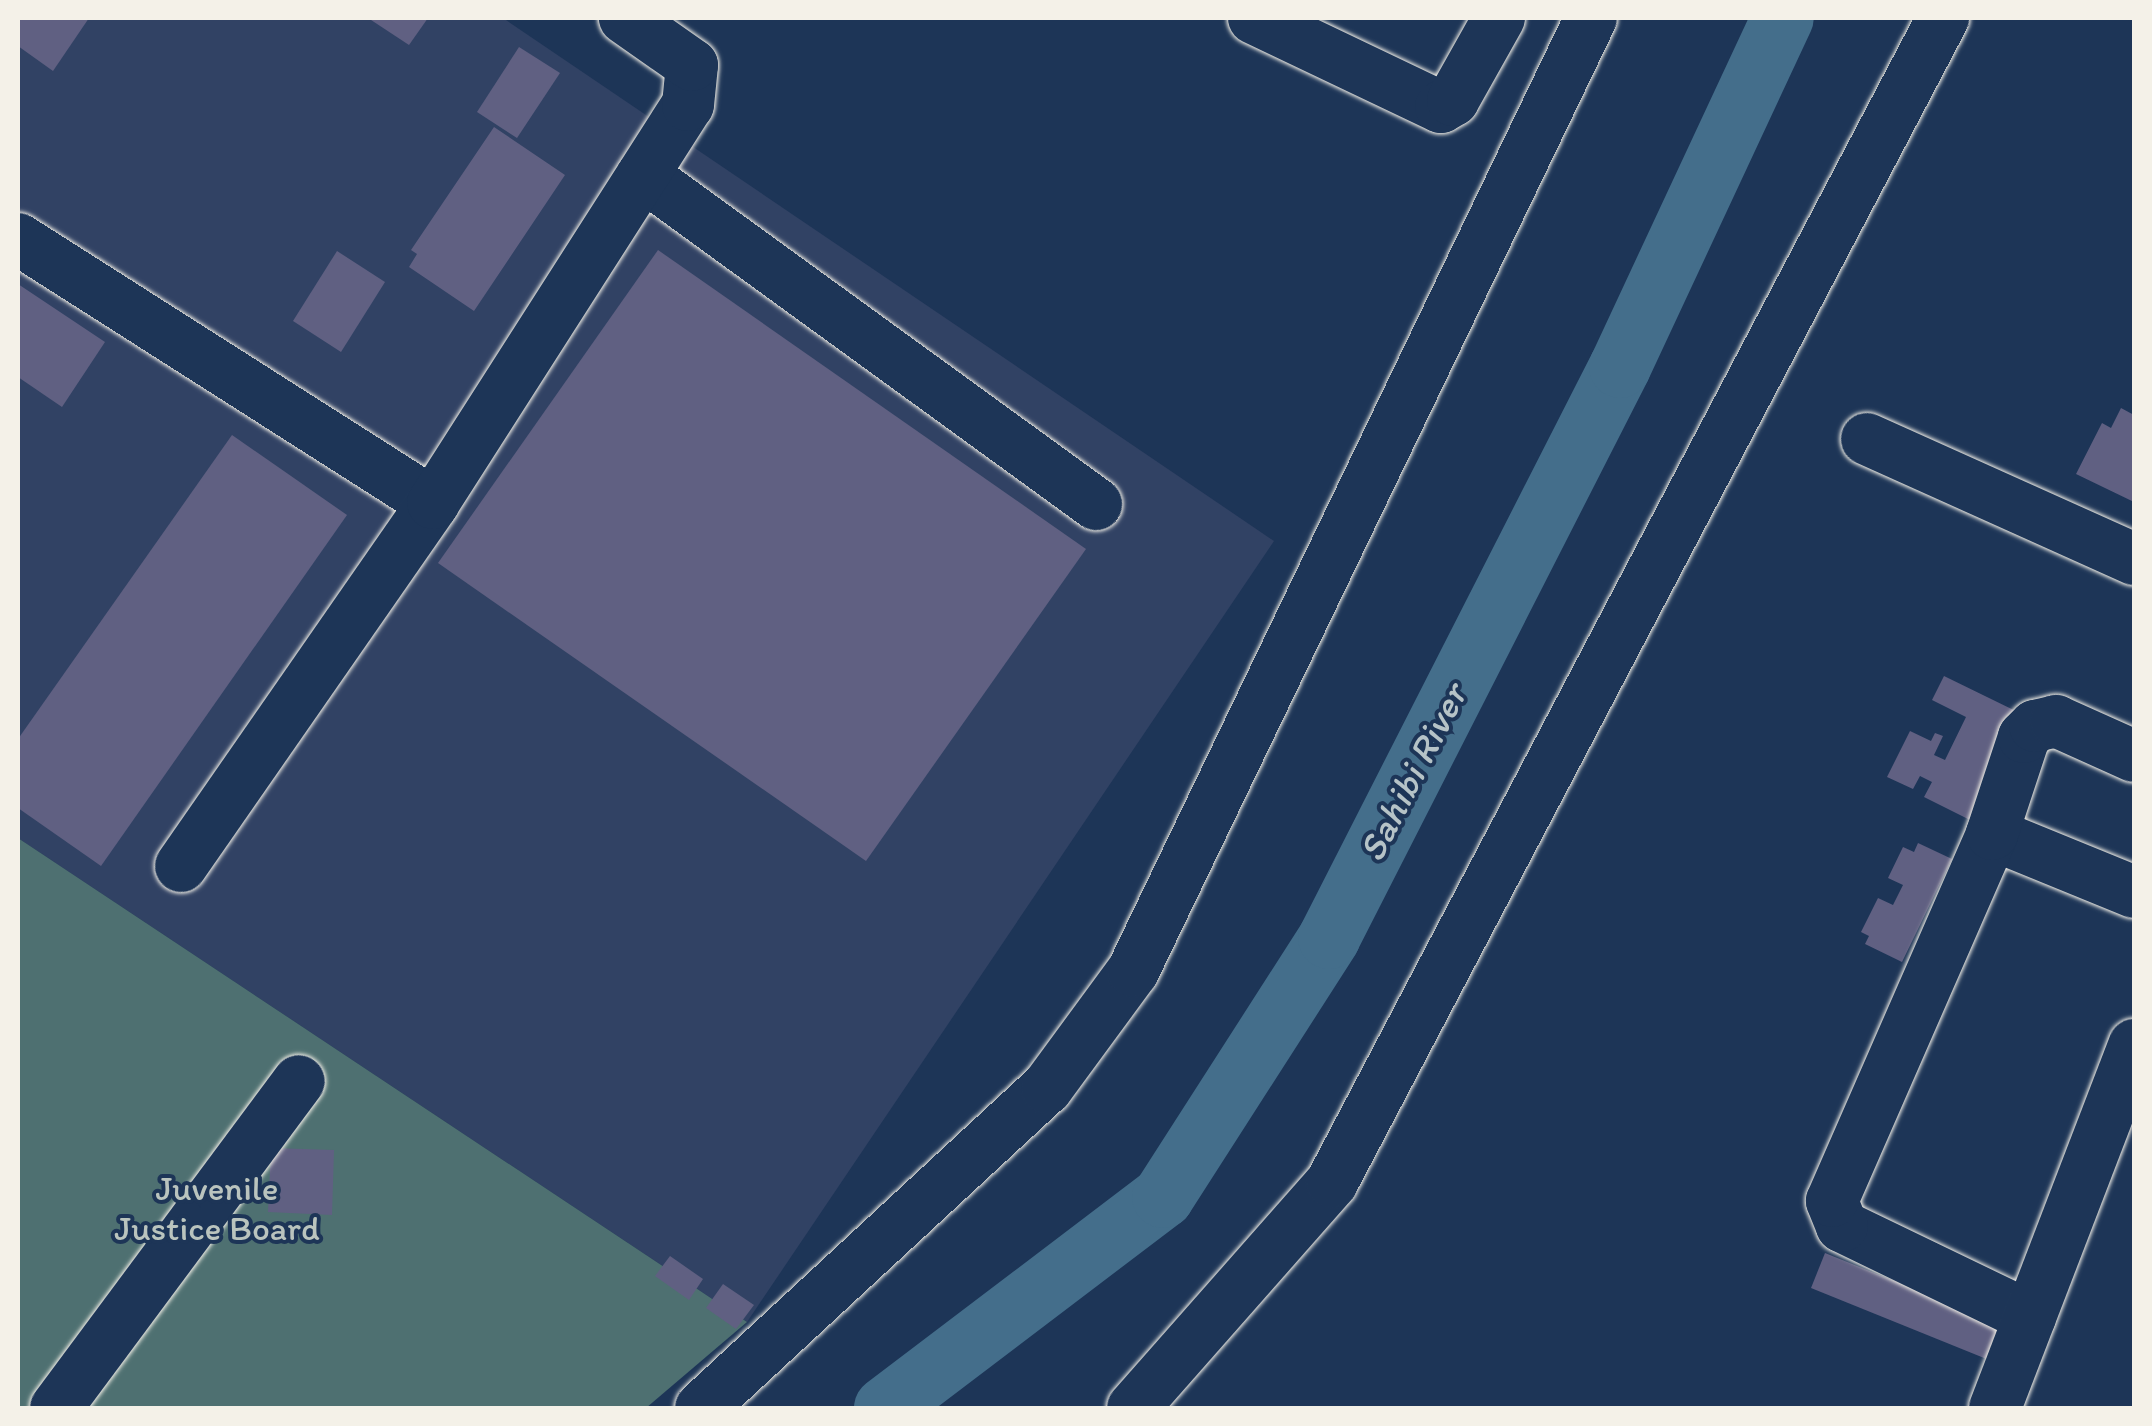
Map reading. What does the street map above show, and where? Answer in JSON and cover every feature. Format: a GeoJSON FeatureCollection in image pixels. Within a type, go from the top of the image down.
{"type":"FeatureCollection","features":[{"type":"Feature","properties":{"kind":"street"},"geometry":{"type":"LineString","coordinates":[[181,866],[433,503],[644,176],[694,84],[682,52],[625,18]]}},
{"type":"Feature","properties":{"kind":"street"},"geometry":{"type":"LineString","coordinates":[[1254,18],[1440,107],[1454,100],[1493,20]]}},
{"type":"Feature","properties":{"kind":"street"},"geometry":{"type":"LineString","coordinates":[[701,1408],[1047,1088],[1132,971],[1591,18]]}},
{"type":"Feature","properties":{"kind":"street"},"geometry":{"type":"LineString","coordinates":[[1133,1408],[1332,1182],[1943,18]]}},
{"type":"Feature","properties":{"kind":"street"},"geometry":{"type":"LineString","coordinates":[[644,176],[1096,504]]}},
{"type":"Feature","properties":{"kind":"street"},"geometry":{"type":"LineString","coordinates":[[18,239],[433,503]]}},
{"type":"Feature","properties":{"kind":"street"},"geometry":{"type":"LineString","coordinates":[[1867,439],[2134,558]]}},
{"type":"Feature","properties":{"kind":"street"},"geometry":{"type":"LineString","coordinates":[[2030,1317],[1842,1226],[1833,1215],[1832,1201],[1992,834],[2024,737],[2035,726],[2056,721],[2134,756]]}},
{"type":"Feature","properties":{"kind":"street"},"geometry":{"type":"LineString","coordinates":[[1992,834],[2134,892]]}},
{"type":"Feature","properties":{"kind":"street"},"geometry":{"type":"LineString","coordinates":[[1995,1408],[2134,1046]]}},
{"type":"Feature","properties":{"kind":"street"},"geometry":{"type":"LineString","coordinates":[[56,1408],[299,1081]]}},
{"type":"Feature","properties":{"kind":"shaded area"},"geometry":{"type":"Polygon","coordinates":[[[18,18],[503,18],[1274,541],[747,1322],[18,838],[18,18]]]}},
{"type":"Feature","properties":{"kind":"green space","name":"Juvenile Justice Board"},"geometry":{"type":"Polygon","coordinates":[[[18,838],[747,1322],[646,1408],[18,1408],[18,838]]]}},
{"type":"Feature","properties":{"kind":"building"},"geometry":{"type":"Polygon","coordinates":[[[19,18],[89,18],[53,71],[18,46],[19,18]]]}},
{"type":"Feature","properties":{"kind":"building"},"geometry":{"type":"Polygon","coordinates":[[[368,18],[428,18],[409,45],[368,18]]]}},
{"type":"Feature","properties":{"kind":"building"},"geometry":{"type":"Polygon","coordinates":[[[519,47],[560,73],[517,138],[477,112],[519,47]]]}},
{"type":"Feature","properties":{"kind":"building"},"geometry":{"type":"Polygon","coordinates":[[[494,127],[565,175],[474,311],[409,267],[417,254],[411,250],[494,127]]]}},
{"type":"Feature","properties":{"kind":"building"},"geometry":{"type":"Polygon","coordinates":[[[658,250],[1086,549],[866,861],[438,563],[658,250]]]}},
{"type":"Feature","properties":{"kind":"building"},"geometry":{"type":"Polygon","coordinates":[[[337,251],[385,282],[341,352],[293,321],[337,251]]]}},
{"type":"Feature","properties":{"kind":"building"},"geometry":{"type":"Polygon","coordinates":[[[18,284],[105,342],[62,407],[18,377],[18,284]]]}},
{"type":"Feature","properties":{"kind":"building"},"geometry":{"type":"Polygon","coordinates":[[[2121,408],[2134,415],[2134,502],[2076,474],[2102,423],[2111,428],[2121,408]]]}},
{"type":"Feature","properties":{"kind":"building"},"geometry":{"type":"Polygon","coordinates":[[[232,435],[347,515],[101,866],[18,808],[18,739],[232,435]]]}},
{"type":"Feature","properties":{"kind":"building"},"geometry":{"type":"Polygon","coordinates":[[[1944,676],[2030,718],[1978,824],[1924,797],[1932,782],[1920,776],[1913,789],[1887,777],[1910,731],[1931,741],[1935,733],[1943,736],[1934,755],[1945,760],[1966,717],[1932,700],[1944,676]]]}},
{"type":"Feature","properties":{"kind":"building"},"geometry":{"type":"Polygon","coordinates":[[[1918,843],[1952,859],[1902,962],[1865,944],[1869,936],[1861,932],[1878,898],[1893,905],[1903,885],[1888,878],[1903,847],[1914,852],[1918,843]]]}},
{"type":"Feature","properties":{"kind":"building"},"geometry":{"type":"Polygon","coordinates":[[[271,1148],[334,1150],[332,1215],[268,1212],[271,1148]]]}},
{"type":"Feature","properties":{"kind":"building"},"geometry":{"type":"Polygon","coordinates":[[[1825,1253],[2003,1325],[1989,1360],[1811,1288],[1825,1253]]]}},
{"type":"Feature","properties":{"kind":"building"},"geometry":{"type":"Polygon","coordinates":[[[670,1256],[703,1279],[689,1300],[655,1276],[670,1256]]]}},
{"type":"Feature","properties":{"kind":"building"},"geometry":{"type":"Polygon","coordinates":[[[723,1284],[754,1305],[736,1329],[706,1308],[723,1284]]]}},
{"type":"Feature","properties":{"kind":"waterway","name":"Sahibi River"},"geometry":{"type":"LineString","coordinates":[[885,1408],[1163,1197],[1329,938],[1620,367],[1783,18]]}}]}
